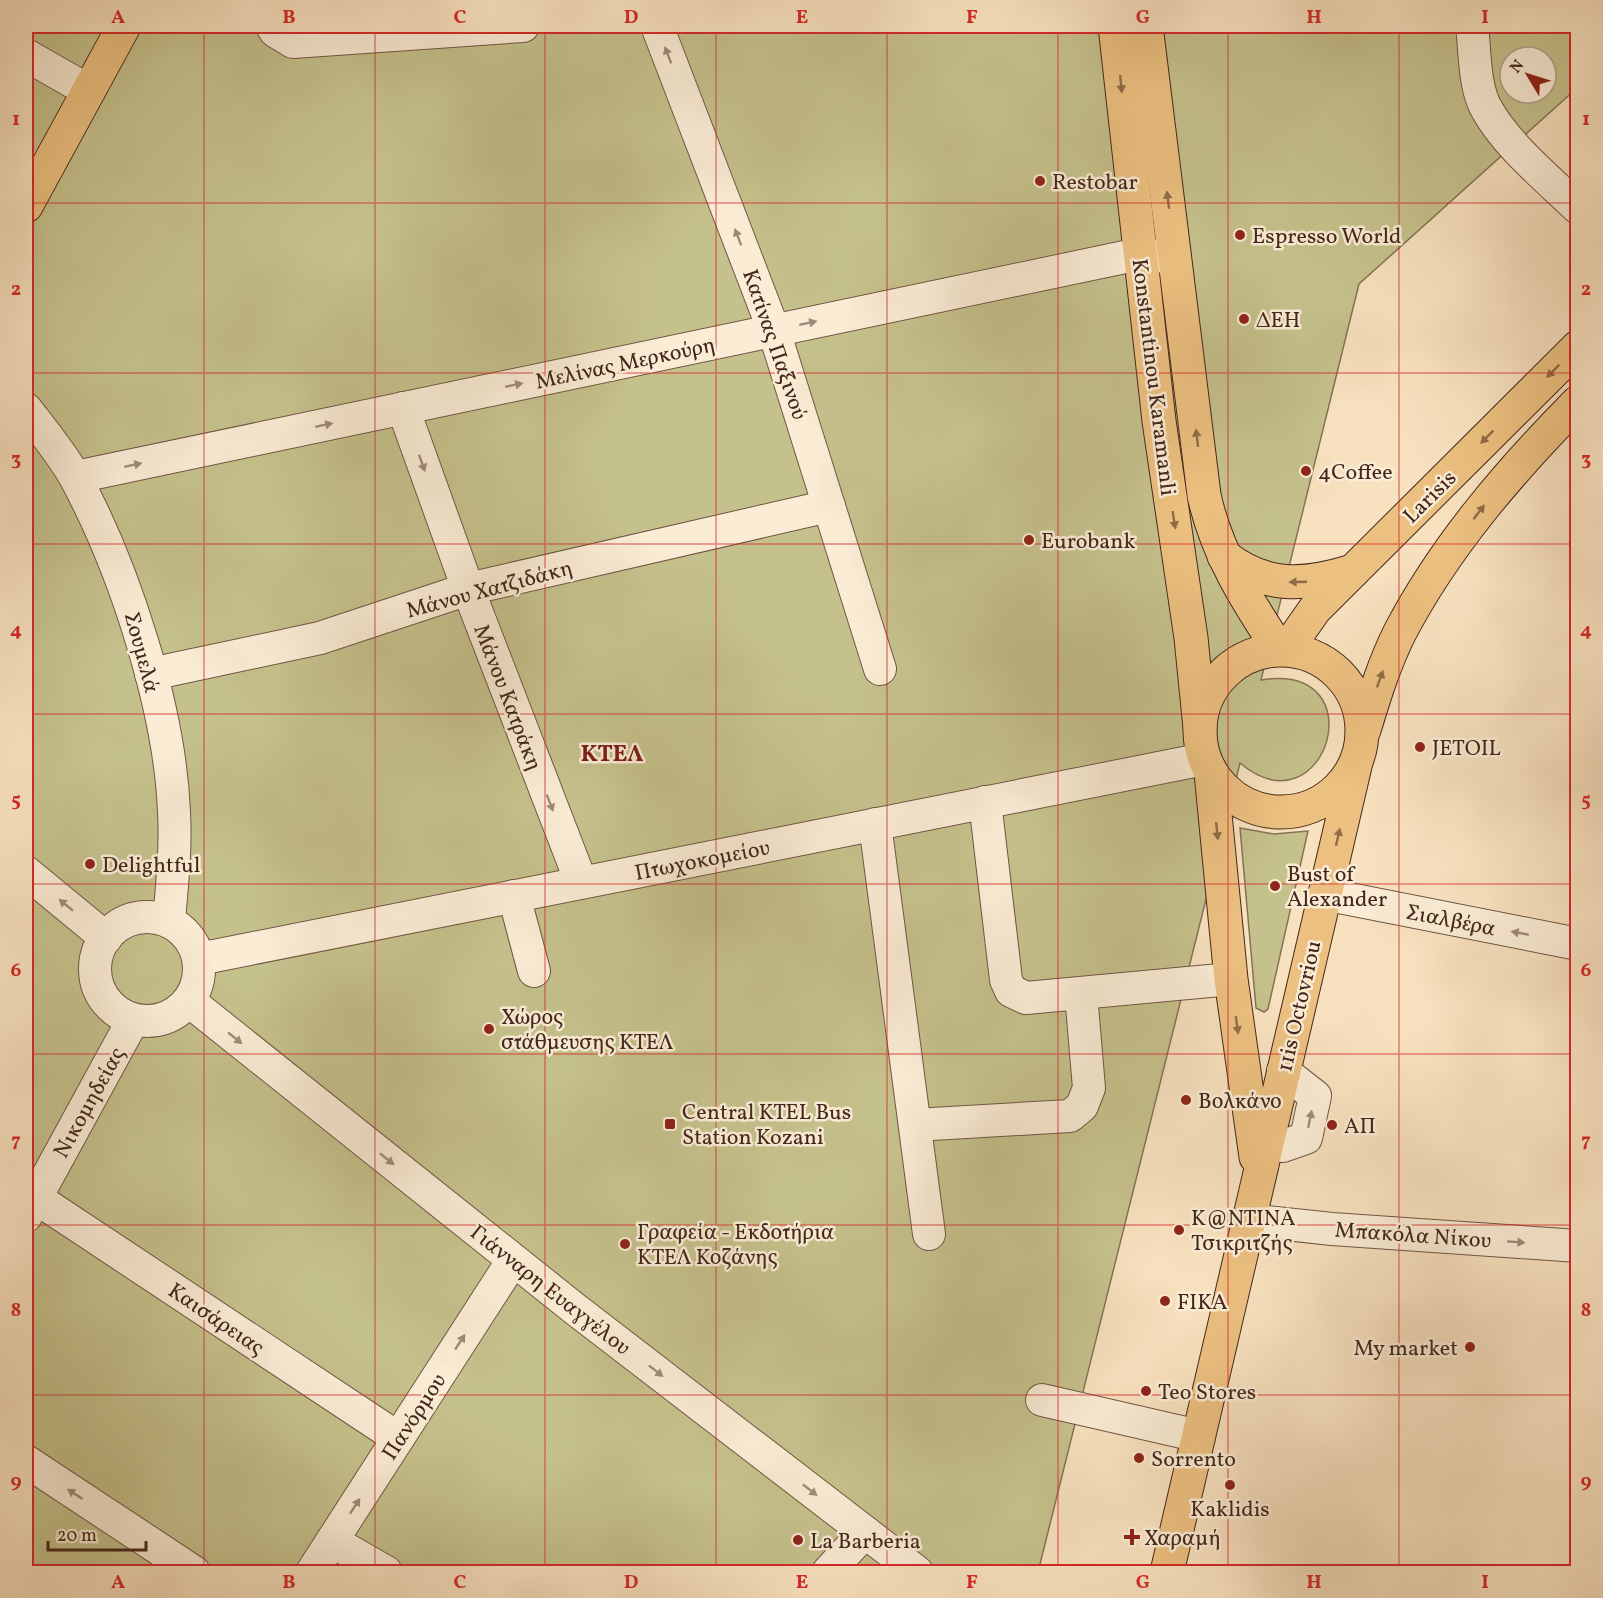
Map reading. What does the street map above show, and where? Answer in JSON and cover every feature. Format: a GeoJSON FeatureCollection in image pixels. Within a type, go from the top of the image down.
{"type":"FeatureCollection","features":[{"type":"Feature","properties":{"kind":"main road"},"geometry":{"type":"LineString","coordinates":[[26,206],[124,26]]}},
{"type":"Feature","properties":{"kind":"main road","name":"Konstantinou Karamanli"},"geometry":{"type":"LineString","coordinates":[[1115,26],[1159,421],[1191,638],[1205,753]]}},
{"type":"Feature","properties":{"kind":"main road","name":"Konstantinou Karamanli"},"geometry":{"type":"LineString","coordinates":[[1146,26],[1204,495],[1215,539],[1283,649]]}},
{"type":"Feature","properties":{"kind":"main road","name":"Larisis"},"geometry":{"type":"LineString","coordinates":[[1283,649],[1315,609],[1578,347]]}},
{"type":"Feature","properties":{"kind":"main road","name":"Larisis"},"geometry":{"type":"LineString","coordinates":[[1363,735],[1388,658],[1429,585],[1479,512],[1517,465],[1573,413]]}},
{"type":"Feature","properties":{"kind":"main road"},"geometry":{"type":"LineString","coordinates":[[1224,555],[1250,574],[1289,582],[1312,581],[1355,570]]}},
{"type":"Feature","properties":{"kind":"main road"},"geometry":{"type":"LineString","coordinates":[[1283,649],[1304,652],[1321,659],[1348,683],[1357,699],[1363,735],[1355,766],[1344,783],[1330,796],[1313,806],[1294,811],[1275,812],[1256,809],[1238,800],[1223,788],[1205,753],[1208,694],[1230,667],[1262,651],[1283,649]]}},
{"type":"Feature","properties":{"kind":"main road","name":"11is Octovriou"},"geometry":{"type":"LineString","coordinates":[[1205,753],[1231,979],[1259,1176]]}},
{"type":"Feature","properties":{"kind":"main road","name":"11is Octovriou"},"geometry":{"type":"LineString","coordinates":[[1167,1572],[1355,766]]}},
{"type":"Feature","properties":{"kind":"street"},"geometry":{"type":"LineString","coordinates":[[282,34],[523,26]]}},
{"type":"Feature","properties":{"kind":"street","name":"Κατίνας Παξινού"},"geometry":{"type":"LineString","coordinates":[[657,26],[774,331],[880,669]]}},
{"type":"Feature","properties":{"kind":"street"},"geometry":{"type":"LineString","coordinates":[[1472,26],[1477,75],[1485,107],[1508,138],[1578,208]]}},
{"type":"Feature","properties":{"kind":"street"},"geometry":{"type":"LineString","coordinates":[[26,55],[89,91]]}},
{"type":"Feature","properties":{"kind":"street","name":"Μελίνας Μερκούρη"},"geometry":{"type":"LineString","coordinates":[[76,477],[1139,254],[1176,258]]}},
{"type":"Feature","properties":{"kind":"street"},"geometry":{"type":"LineString","coordinates":[[1528,396],[1573,413]]}},
{"type":"Feature","properties":{"kind":"street","name":"Μάνου Κατράκη"},"geometry":{"type":"LineString","coordinates":[[403,408],[468,589],[581,882]]}},
{"type":"Feature","properties":{"kind":"street","name":"Σουμελά"},"geometry":{"type":"LineString","coordinates":[[26,409],[76,477],[125,587],[151,674],[167,750],[174,811],[169,921]]}},
{"type":"Feature","properties":{"kind":"street","name":"Μάνου Χατζιδάκη"},"geometry":{"type":"LineString","coordinates":[[151,674],[320,638],[468,589],[829,506]]}},
{"type":"Feature","properties":{"kind":"street","name":"Πτωχοκομείου"},"geometry":{"type":"LineString","coordinates":[[199,959],[985,802],[1205,753]]}},
{"type":"Feature","properties":{"kind":"street"},"geometry":{"type":"LineString","coordinates":[[985,802],[1006,980],[1011,991],[1026,998],[1231,979]]}},
{"type":"Feature","properties":{"kind":"street"},"geometry":{"type":"LineString","coordinates":[[875,824],[929,1234]]}},
{"type":"Feature","properties":{"kind":"street"},"geometry":{"type":"LineString","coordinates":[[26,872],[106,938]]}},
{"type":"Feature","properties":{"kind":"street","name":"Σιαλβέρα"},"geometry":{"type":"LineString","coordinates":[[1324,894],[1578,944]]}},
{"type":"Feature","properties":{"kind":"street"},"geometry":{"type":"LineString","coordinates":[[514,896],[534,971]]}},
{"type":"Feature","properties":{"kind":"street"},"geometry":{"type":"LineString","coordinates":[[152,916],[169,921],[183,930],[193,943],[199,959],[199,981],[189,1001],[173,1015],[154,1021],[134,1020],[115,1011],[102,996],[95,976],[97,956],[106,938],[118,926],[134,918],[152,916]]}},
{"type":"Feature","properties":{"kind":"street"},"geometry":{"type":"LineString","coordinates":[[915,1125],[1070,1116],[1082,1106],[1089,1088],[1081,994]]}},
{"type":"Feature","properties":{"kind":"street","name":"Γιάνναρη Ευαγγέλου"},"geometry":{"type":"LineString","coordinates":[[189,1001],[513,1260],[917,1572]]}},
{"type":"Feature","properties":{"kind":"street","name":"Νικομηδείας"},"geometry":{"type":"LineString","coordinates":[[31,1207],[134,1020]]}},
{"type":"Feature","properties":{"kind":"street"},"geometry":{"type":"LineString","coordinates":[[1283,1071],[1315,1096],[1306,1138],[1283,1146]]}},
{"type":"Feature","properties":{"kind":"street","name":"Καισάρειας"},"geometry":{"type":"LineString","coordinates":[[31,1207],[398,1438]]}},
{"type":"Feature","properties":{"kind":"street","name":"Μπακόλα Νίκου"},"geometry":{"type":"LineString","coordinates":[[1249,1220],[1332,1229],[1578,1246]]}},
{"type":"Feature","properties":{"kind":"street","name":"Πανόρμου"},"geometry":{"type":"LineString","coordinates":[[312,1572],[513,1260]]}},
{"type":"Feature","properties":{"kind":"street"},"geometry":{"type":"LineString","coordinates":[[1042,1400],[1199,1436]]}},
{"type":"Feature","properties":{"kind":"street"},"geometry":{"type":"LineString","coordinates":[[26,1461],[194,1572]]}},
{"type":"Feature","properties":{"kind":"street"},"geometry":{"type":"LineString","coordinates":[[828,1572],[864,1532]]}},
{"type":"Feature","properties":{"kind":"street"},"geometry":{"type":"LineString","coordinates":[[333,1541],[386,1572]]}},
{"type":"Feature","properties":{"kind":"shaded area"},"geometry":{"type":"Polygon","coordinates":[[[26,26],[1577,26],[1577,88],[1359,284],[1261,680],[1297,681],[1319,695],[1328,717],[1327,741],[1315,763],[1296,778],[1270,779],[1240,763],[1038,1572],[26,1572],[26,26]]]}},
{"type":"Feature","properties":{"kind":"shaded area"},"geometry":{"type":"Polygon","coordinates":[[[1240,828],[1274,834],[1308,831],[1268,1009],[1264,1012],[1256,1008],[1240,828]]]}},
{"type":"Feature","properties":{"kind":"place","name":"Restobar"},"geometry":{"type":"Point","coordinates":[1040,181]}},
{"type":"Feature","properties":{"kind":"place","name":"Espresso World"},"geometry":{"type":"Point","coordinates":[1240,235]}},
{"type":"Feature","properties":{"kind":"place","name":"ΔΕΗ"},"geometry":{"type":"Point","coordinates":[1244,319]}},
{"type":"Feature","properties":{"kind":"place","name":"4Coffee"},"geometry":{"type":"Point","coordinates":[1306,471]}},
{"type":"Feature","properties":{"kind":"place","name":"Eurobank"},"geometry":{"type":"Point","coordinates":[1029,540]}},
{"type":"Feature","properties":{"kind":"place","name":"JETOIL"},"geometry":{"type":"Point","coordinates":[1420,747]}},
{"type":"Feature","properties":{"kind":"place","name":"Delightful"},"geometry":{"type":"Point","coordinates":[90,864]}},
{"type":"Feature","properties":{"kind":"place","name":"Bust of Alexander"},"geometry":{"type":"Point","coordinates":[1275,886]}},
{"type":"Feature","properties":{"kind":"place","name":"Χώρος στάθμευσης ΚΤΕΛ"},"geometry":{"type":"Point","coordinates":[489,1029]}},
{"type":"Feature","properties":{"kind":"place","name":"Βολκάνο"},"geometry":{"type":"Point","coordinates":[1186,1100]}},
{"type":"Feature","properties":{"kind":"place","name":"Central KTEL Bus Station Kozani"},"geometry":{"type":"Point","coordinates":[670,1124]}},
{"type":"Feature","properties":{"kind":"place","name":"ΑΠ"},"geometry":{"type":"Point","coordinates":[1332,1125]}},
{"type":"Feature","properties":{"kind":"place","name":"Κ@ΝΤΙΝΑ Τσικριτζής"},"geometry":{"type":"Point","coordinates":[1179,1230]}},
{"type":"Feature","properties":{"kind":"place","name":"Γραφεία - Εκδοτήρια ΚΤΕΛ Κοζάνης"},"geometry":{"type":"Point","coordinates":[625,1244]}},
{"type":"Feature","properties":{"kind":"place","name":"FIKA"},"geometry":{"type":"Point","coordinates":[1165,1301]}},
{"type":"Feature","properties":{"kind":"place","name":"My market"},"geometry":{"type":"Point","coordinates":[1470,1347]}},
{"type":"Feature","properties":{"kind":"place","name":"Teo Stores"},"geometry":{"type":"Point","coordinates":[1146,1391]}},
{"type":"Feature","properties":{"kind":"place","name":"Sorrento"},"geometry":{"type":"Point","coordinates":[1139,1458]}},
{"type":"Feature","properties":{"kind":"place","name":"Kaklidis"},"geometry":{"type":"Point","coordinates":[1230,1485]}},
{"type":"Feature","properties":{"kind":"place","name":"Χαραμή"},"geometry":{"type":"Point","coordinates":[1132,1537]}},
{"type":"Feature","properties":{"kind":"place","name":"La Barberia"},"geometry":{"type":"Point","coordinates":[798,1540]}},
{"type":"Feature","properties":{"kind":"district","name":"ΚΤΕΛ"},"geometry":{"type":"Point","coordinates":[612,753]}}]}
